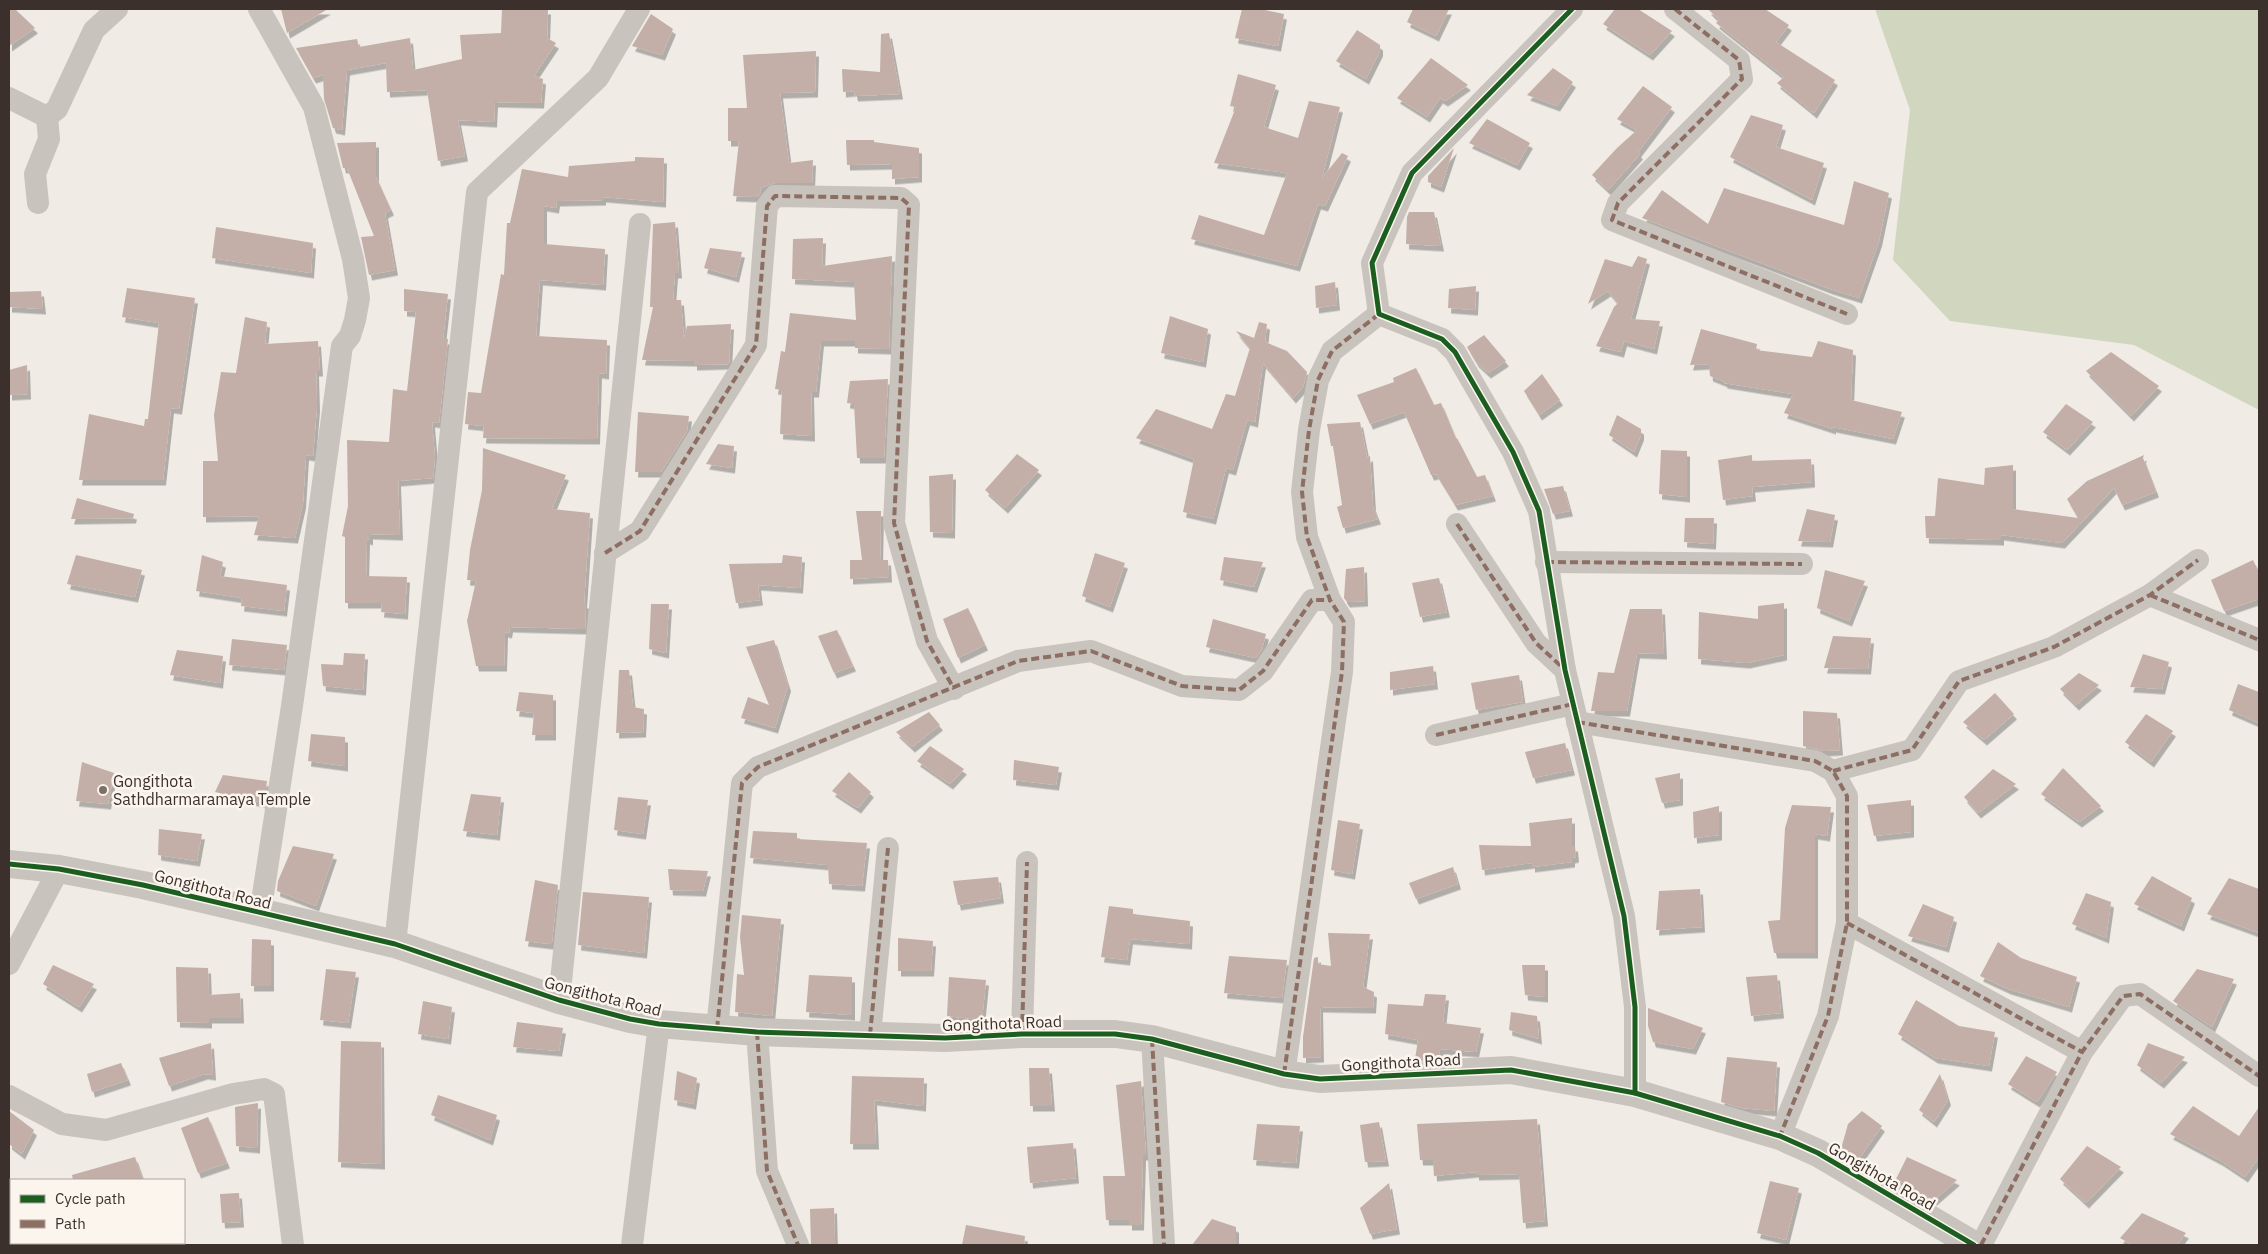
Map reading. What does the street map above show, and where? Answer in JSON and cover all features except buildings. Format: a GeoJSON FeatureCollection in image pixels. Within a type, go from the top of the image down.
{"type":"FeatureCollection","features":[{"type":"Feature","properties":{"kind":"street"},"geometry":{"type":"LineString","coordinates":[[46,117],[57,109],[94,30],[116,9]]}},
{"type":"Feature","properties":{"kind":"street"},"geometry":{"type":"LineString","coordinates":[[260,9],[314,107],[353,259],[359,298],[350,336],[342,346],[292,706],[260,914]]}},
{"type":"Feature","properties":{"kind":"street"},"geometry":{"type":"LineString","coordinates":[[395,944],[477,192],[598,78],[638,9]]}},
{"type":"Feature","properties":{"kind":"street"},"geometry":{"type":"LineString","coordinates":[[1380,314],[1372,263],[1412,173],[1572,9]]}},
{"type":"Feature","properties":{"kind":"street"},"geometry":{"type":"LineString","coordinates":[[1675,9],[1740,60],[1742,78],[1618,203],[1612,220],[1847,314]]}},
{"type":"Feature","properties":{"kind":"street"},"geometry":{"type":"LineString","coordinates":[[9,98],[46,117]]}},
{"type":"Feature","properties":{"kind":"street"},"geometry":{"type":"LineString","coordinates":[[38,203],[35,174],[49,138],[46,117]]}},
{"type":"Feature","properties":{"kind":"street"},"geometry":{"type":"LineString","coordinates":[[606,553],[640,531],[756,345],[767,206],[775,196],[901,198],[909,205],[894,523],[927,641],[954,689]]}},
{"type":"Feature","properties":{"kind":"street"},"geometry":{"type":"LineString","coordinates":[[559,1000],[640,224]]}},
{"type":"Feature","properties":{"kind":"street"},"geometry":{"type":"LineString","coordinates":[[1380,314],[1442,339],[1456,352],[1513,452],[1539,511],[1565,670],[1624,916],[1635,1007],[1634,1093]]}},
{"type":"Feature","properties":{"kind":"street"},"geometry":{"type":"LineString","coordinates":[[1284,1074],[1342,672],[1344,622],[1330,600],[1307,537],[1302,492],[1309,430],[1318,380],[1332,351],[1380,314]]}},
{"type":"Feature","properties":{"kind":"street"},"geometry":{"type":"LineString","coordinates":[[1457,524],[1536,643],[1565,670]]}},
{"type":"Feature","properties":{"kind":"street"},"geometry":{"type":"LineString","coordinates":[[1833,771],[1912,750],[1959,681],[2054,647],[2150,595],[2198,560]]}},
{"type":"Feature","properties":{"kind":"street"},"geometry":{"type":"LineString","coordinates":[[1546,562],[1802,564]]}},
{"type":"Feature","properties":{"kind":"street"},"geometry":{"type":"LineString","coordinates":[[2150,595],[2259,640]]}},
{"type":"Feature","properties":{"kind":"street"},"geometry":{"type":"LineString","coordinates":[[717,1029],[742,783],[758,767],[954,689],[1018,661],[1091,651],[1182,686],[1239,690],[1263,671],[1312,600],[1330,600]]}},
{"type":"Feature","properties":{"kind":"street"},"geometry":{"type":"LineString","coordinates":[[1436,735],[1575,713],[1815,761],[1833,771],[1847,796],[1847,923],[1828,1016],[1780,1136]]}},
{"type":"Feature","properties":{"kind":"street"},"geometry":{"type":"LineString","coordinates":[[870,1035],[888,848]]}},
{"type":"Feature","properties":{"kind":"street"},"geometry":{"type":"LineString","coordinates":[[1022,1034],[1027,862]]}},
{"type":"Feature","properties":{"kind":"street","name":"Gongithota Road"},"geometry":{"type":"LineString","coordinates":[[9,864],[59,869],[143,886],[395,944],[559,1000],[659,1024],[757,1032],[945,1038],[1022,1034],[1115,1034],[1152,1039],[1284,1074],[1320,1079],[1510,1070],[1634,1093],[1780,1136],[1818,1153],[1974,1245]]}},
{"type":"Feature","properties":{"kind":"street"},"geometry":{"type":"LineString","coordinates":[[9,964],[59,869]]}},
{"type":"Feature","properties":{"kind":"street"},"geometry":{"type":"LineString","coordinates":[[1847,923],[2082,1052]]}},
{"type":"Feature","properties":{"kind":"street"},"geometry":{"type":"LineString","coordinates":[[1981,1245],[2082,1052],[2123,996],[2140,994],[2259,1076]]}},
{"type":"Feature","properties":{"kind":"street"},"geometry":{"type":"LineString","coordinates":[[632,1245],[659,1024]]}},
{"type":"Feature","properties":{"kind":"street"},"geometry":{"type":"LineString","coordinates":[[757,1032],[767,1171],[798,1245]]}},
{"type":"Feature","properties":{"kind":"street"},"geometry":{"type":"LineString","coordinates":[[1152,1039],[1164,1245]]}},
{"type":"Feature","properties":{"kind":"street"},"geometry":{"type":"LineString","coordinates":[[9,1096],[62,1124],[106,1130],[234,1094],[264,1089],[274,1094],[293,1245]]}},
{"type":"Feature","properties":{"kind":"green space"},"geometry":{"type":"Polygon","coordinates":[[[1875,9],[2259,9],[2259,410],[2134,345],[1950,321],[1893,260],[1910,110],[1875,9]]]}},
{"type":"Feature","properties":{"kind":"marked path"},"geometry":{"type":"LineString","coordinates":[[1675,9],[1739,60],[1742,79],[1618,203],[1612,220],[1847,314]]}},
{"type":"Feature","properties":{"kind":"marked path"},"geometry":{"type":"LineString","coordinates":[[605,553],[640,531],[756,345],[767,206],[775,196],[901,198],[909,205],[894,523],[927,641],[954,689]]}},
{"type":"Feature","properties":{"kind":"marked path"},"geometry":{"type":"LineString","coordinates":[[1284,1074],[1342,672],[1344,622],[1330,600],[1307,537],[1302,492],[1309,430],[1318,380],[1332,351],[1379,314]]}},
{"type":"Feature","properties":{"kind":"marked path"},"geometry":{"type":"LineString","coordinates":[[1457,524],[1536,643],[1563,668]]}},
{"type":"Feature","properties":{"kind":"marked path"},"geometry":{"type":"LineString","coordinates":[[1833,771],[1912,750],[1959,681],[2054,647],[2150,595],[2198,560]]}},
{"type":"Feature","properties":{"kind":"marked path"},"geometry":{"type":"LineString","coordinates":[[1546,562],[1802,564]]}},
{"type":"Feature","properties":{"kind":"marked path"},"geometry":{"type":"LineString","coordinates":[[2150,595],[2259,640]]}},
{"type":"Feature","properties":{"kind":"marked path"},"geometry":{"type":"LineString","coordinates":[[717,1029],[742,783],[758,767],[1018,661],[1091,651],[1182,686],[1239,690],[1263,671],[1312,600],[1330,600]]}},
{"type":"Feature","properties":{"kind":"marked path"},"geometry":{"type":"LineString","coordinates":[[1436,735],[1573,704]]}},
{"type":"Feature","properties":{"kind":"marked path"},"geometry":{"type":"LineString","coordinates":[[1577,722],[1815,761],[1833,771],[1847,796],[1847,923],[1828,1016],[1780,1136]]}},
{"type":"Feature","properties":{"kind":"marked path"},"geometry":{"type":"LineString","coordinates":[[870,1035],[888,848]]}},
{"type":"Feature","properties":{"kind":"marked path"},"geometry":{"type":"LineString","coordinates":[[1022,1034],[1027,862]]}},
{"type":"Feature","properties":{"kind":"marked path"},"geometry":{"type":"LineString","coordinates":[[1847,923],[2082,1052]]}},
{"type":"Feature","properties":{"kind":"marked path"},"geometry":{"type":"LineString","coordinates":[[1981,1245],[2082,1052],[2123,996],[2140,994],[2259,1076]]}},
{"type":"Feature","properties":{"kind":"marked path"},"geometry":{"type":"LineString","coordinates":[[757,1032],[767,1171],[798,1245]]}},
{"type":"Feature","properties":{"kind":"marked path"},"geometry":{"type":"LineString","coordinates":[[1152,1039],[1164,1245]]}},
{"type":"Feature","properties":{"kind":"cycle path"},"geometry":{"type":"LineString","coordinates":[[1572,9],[1412,173],[1372,263],[1379,314],[1442,339],[1455,352],[1513,452],[1539,511],[1565,670],[1624,916],[1635,1007],[1635,1093]]}},
{"type":"Feature","properties":{"kind":"cycle path"},"geometry":{"type":"LineString","coordinates":[[9,864],[59,869],[143,885],[395,944],[559,1000],[630,1019],[659,1024],[757,1032],[945,1038],[1022,1034],[1115,1034],[1152,1039],[1284,1074],[1320,1079],[1511,1070],[1635,1093],[1780,1136],[1818,1153],[1974,1245]]}},
{"type":"Feature","properties":{"kind":"place","name":"Gongithota Sathdharmaramaya Temple"},"geometry":{"type":"Point","coordinates":[103,790]}}]}
